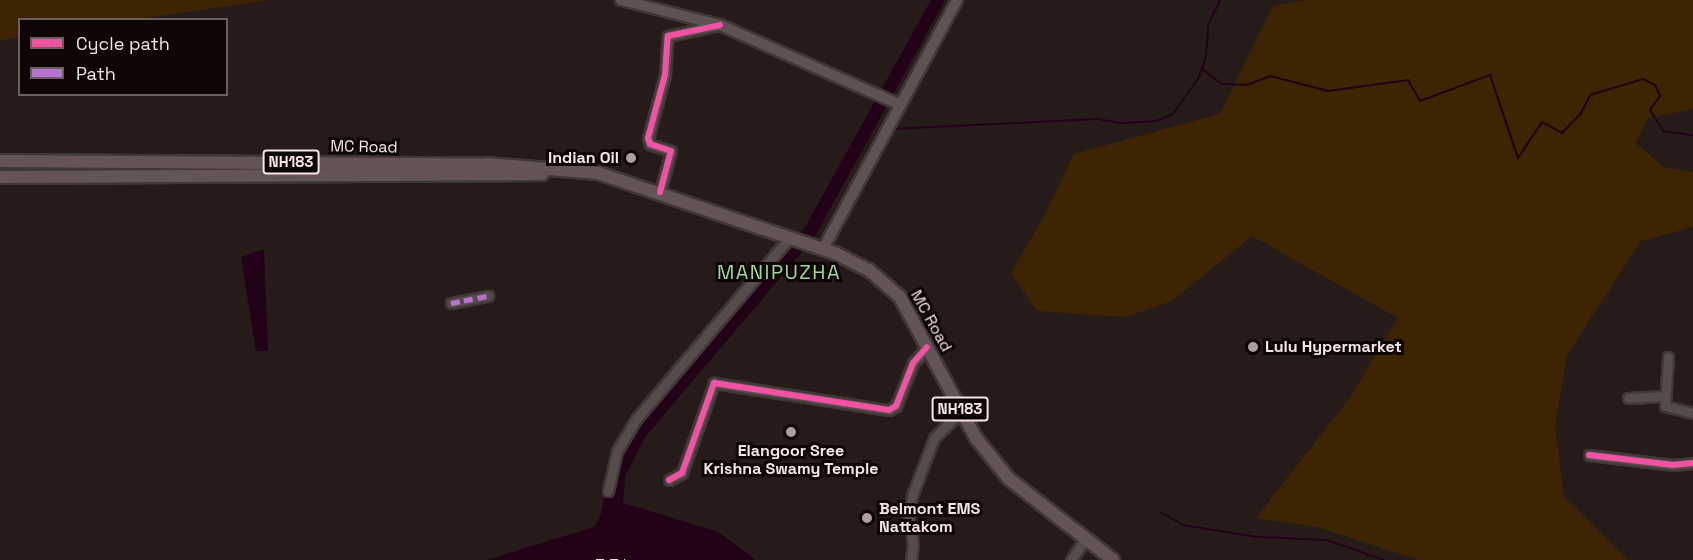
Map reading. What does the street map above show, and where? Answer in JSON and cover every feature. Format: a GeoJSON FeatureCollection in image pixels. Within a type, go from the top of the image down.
{"type":"FeatureCollection","features":[{"type":"Feature","properties":{"kind":"highway","name":"MC Road"},"geometry":{"type":"LineString","coordinates":[[0,161],[487,164],[582,171],[617,177],[794,241],[823,249],[849,259],[885,282],[906,306],[961,411],[988,455],[1018,489],[1113,560]]}},
{"type":"Feature","properties":{"kind":"highway"},"geometry":{"type":"LineString","coordinates":[[158,161],[159,178]]}},
{"type":"Feature","properties":{"kind":"highway","name":"MC Road"},"geometry":{"type":"LineString","coordinates":[[0,177],[503,176],[582,171]]}},
{"type":"Feature","properties":{"kind":"main road"},"geometry":{"type":"LineString","coordinates":[[621,0],[720,25],[898,104]]}},
{"type":"Feature","properties":{"kind":"main road"},"geometry":{"type":"LineString","coordinates":[[823,249],[898,104],[957,0]]}},
{"type":"Feature","properties":{"kind":"street"},"geometry":{"type":"LineString","coordinates":[[660,192],[671,151],[650,144],[648,138],[665,75],[668,36],[720,25]]}},
{"type":"Feature","properties":{"kind":"street"},"geometry":{"type":"LineString","coordinates":[[608,491],[617,451],[637,418],[794,241]]}},
{"type":"Feature","properties":{"kind":"street"},"geometry":{"type":"LineString","coordinates":[[451,303],[488,296]]}},
{"type":"Feature","properties":{"kind":"street"},"geometry":{"type":"LineString","coordinates":[[669,480],[682,473],[714,383],[889,410],[896,406],[913,363],[927,347]]}},
{"type":"Feature","properties":{"kind":"street"},"geometry":{"type":"LineString","coordinates":[[1668,357],[1665,406],[1693,413]]}},
{"type":"Feature","properties":{"kind":"street"},"geometry":{"type":"LineString","coordinates":[[1628,398],[1665,396]]}},
{"type":"Feature","properties":{"kind":"street"},"geometry":{"type":"LineString","coordinates":[[911,560],[913,544],[908,514],[913,493],[934,438],[961,411]]}},
{"type":"Feature","properties":{"kind":"street"},"geometry":{"type":"LineString","coordinates":[[1589,455],[1673,465],[1693,463]]}},
{"type":"Feature","properties":{"kind":"street"},"geometry":{"type":"LineString","coordinates":[[1071,560],[1086,538]]}},
{"type":"Feature","properties":{"kind":"shaded area"},"geometry":{"type":"Polygon","coordinates":[[[0,0],[269,0],[146,18],[18,18],[18,37],[0,41],[0,0]]]}},
{"type":"Feature","properties":{"kind":"shaded area"},"geometry":{"type":"Polygon","coordinates":[[[931,0],[945,0],[814,238],[645,437],[625,477],[623,503],[719,532],[756,560],[486,560],[594,527],[601,514],[611,464],[653,401],[804,229],[931,0]]]}},
{"type":"Feature","properties":{"kind":"shaded area"},"geometry":{"type":"Polygon","coordinates":[[[1304,0],[1693,0],[1693,109],[1648,118],[1636,143],[1663,167],[1693,172],[1693,227],[1641,241],[1567,355],[1555,425],[1564,497],[1628,560],[1420,560],[1317,527],[1256,518],[1349,399],[1398,318],[1252,236],[1172,301],[1126,317],[1037,311],[1011,273],[1043,218],[1074,154],[1220,114],[1273,6],[1304,0]]]}},
{"type":"Feature","properties":{"kind":"shaded area"},"geometry":{"type":"Polygon","coordinates":[[[264,249],[268,351],[256,351],[241,257],[264,249]]]}},
{"type":"Feature","properties":{"kind":"waterway"},"geometry":{"type":"LineString","coordinates":[[892,129],[1097,119],[1119,123],[1156,121],[1173,114],[1198,79],[1206,57],[1208,25],[1220,0]]}},
{"type":"Feature","properties":{"kind":"waterway"},"geometry":{"type":"LineString","coordinates":[[1202,69],[1222,84],[1247,85],[1270,76],[1328,91],[1408,80],[1420,101],[1490,75],[1518,158],[1542,122],[1562,133],[1581,113],[1590,95],[1643,79],[1655,85],[1660,96],[1650,110],[1663,131],[1693,135]]}},
{"type":"Feature","properties":{"kind":"waterway"},"geometry":{"type":"LineString","coordinates":[[1160,512],[1183,525],[1257,537],[1327,540],[1384,560]]}},
{"type":"Feature","properties":{"kind":"ferry route"},"geometry":{"type":"LineString","coordinates":[[596,560],[625,560]]}},
{"type":"Feature","properties":{"kind":"marked path"},"geometry":{"type":"LineString","coordinates":[[451,303],[488,296]]}},
{"type":"Feature","properties":{"kind":"cycle path"},"geometry":{"type":"LineString","coordinates":[[660,192],[671,151],[650,144],[648,138],[665,75],[668,36],[720,25]]}},
{"type":"Feature","properties":{"kind":"cycle path"},"geometry":{"type":"LineString","coordinates":[[669,480],[682,473],[714,383],[889,410],[896,406],[913,363],[927,347]]}},
{"type":"Feature","properties":{"kind":"cycle path"},"geometry":{"type":"LineString","coordinates":[[1589,455],[1673,465],[1693,463]]}},
{"type":"Feature","properties":{"kind":"place","name":"Indian Oil"},"geometry":{"type":"Point","coordinates":[631,158]}},
{"type":"Feature","properties":{"kind":"place","name":"Lulu Hypermarket"},"geometry":{"type":"Point","coordinates":[1253,347]}},
{"type":"Feature","properties":{"kind":"place","name":"Elangoor Sree Krishna Swamy Temple"},"geometry":{"type":"Point","coordinates":[791,432]}},
{"type":"Feature","properties":{"kind":"place","name":"Belmont EMS Nattakom"},"geometry":{"type":"Point","coordinates":[867,518]}},
{"type":"Feature","properties":{"kind":"district","name":"MANIPUZHA"},"geometry":{"type":"Point","coordinates":[779,272]}}]}
